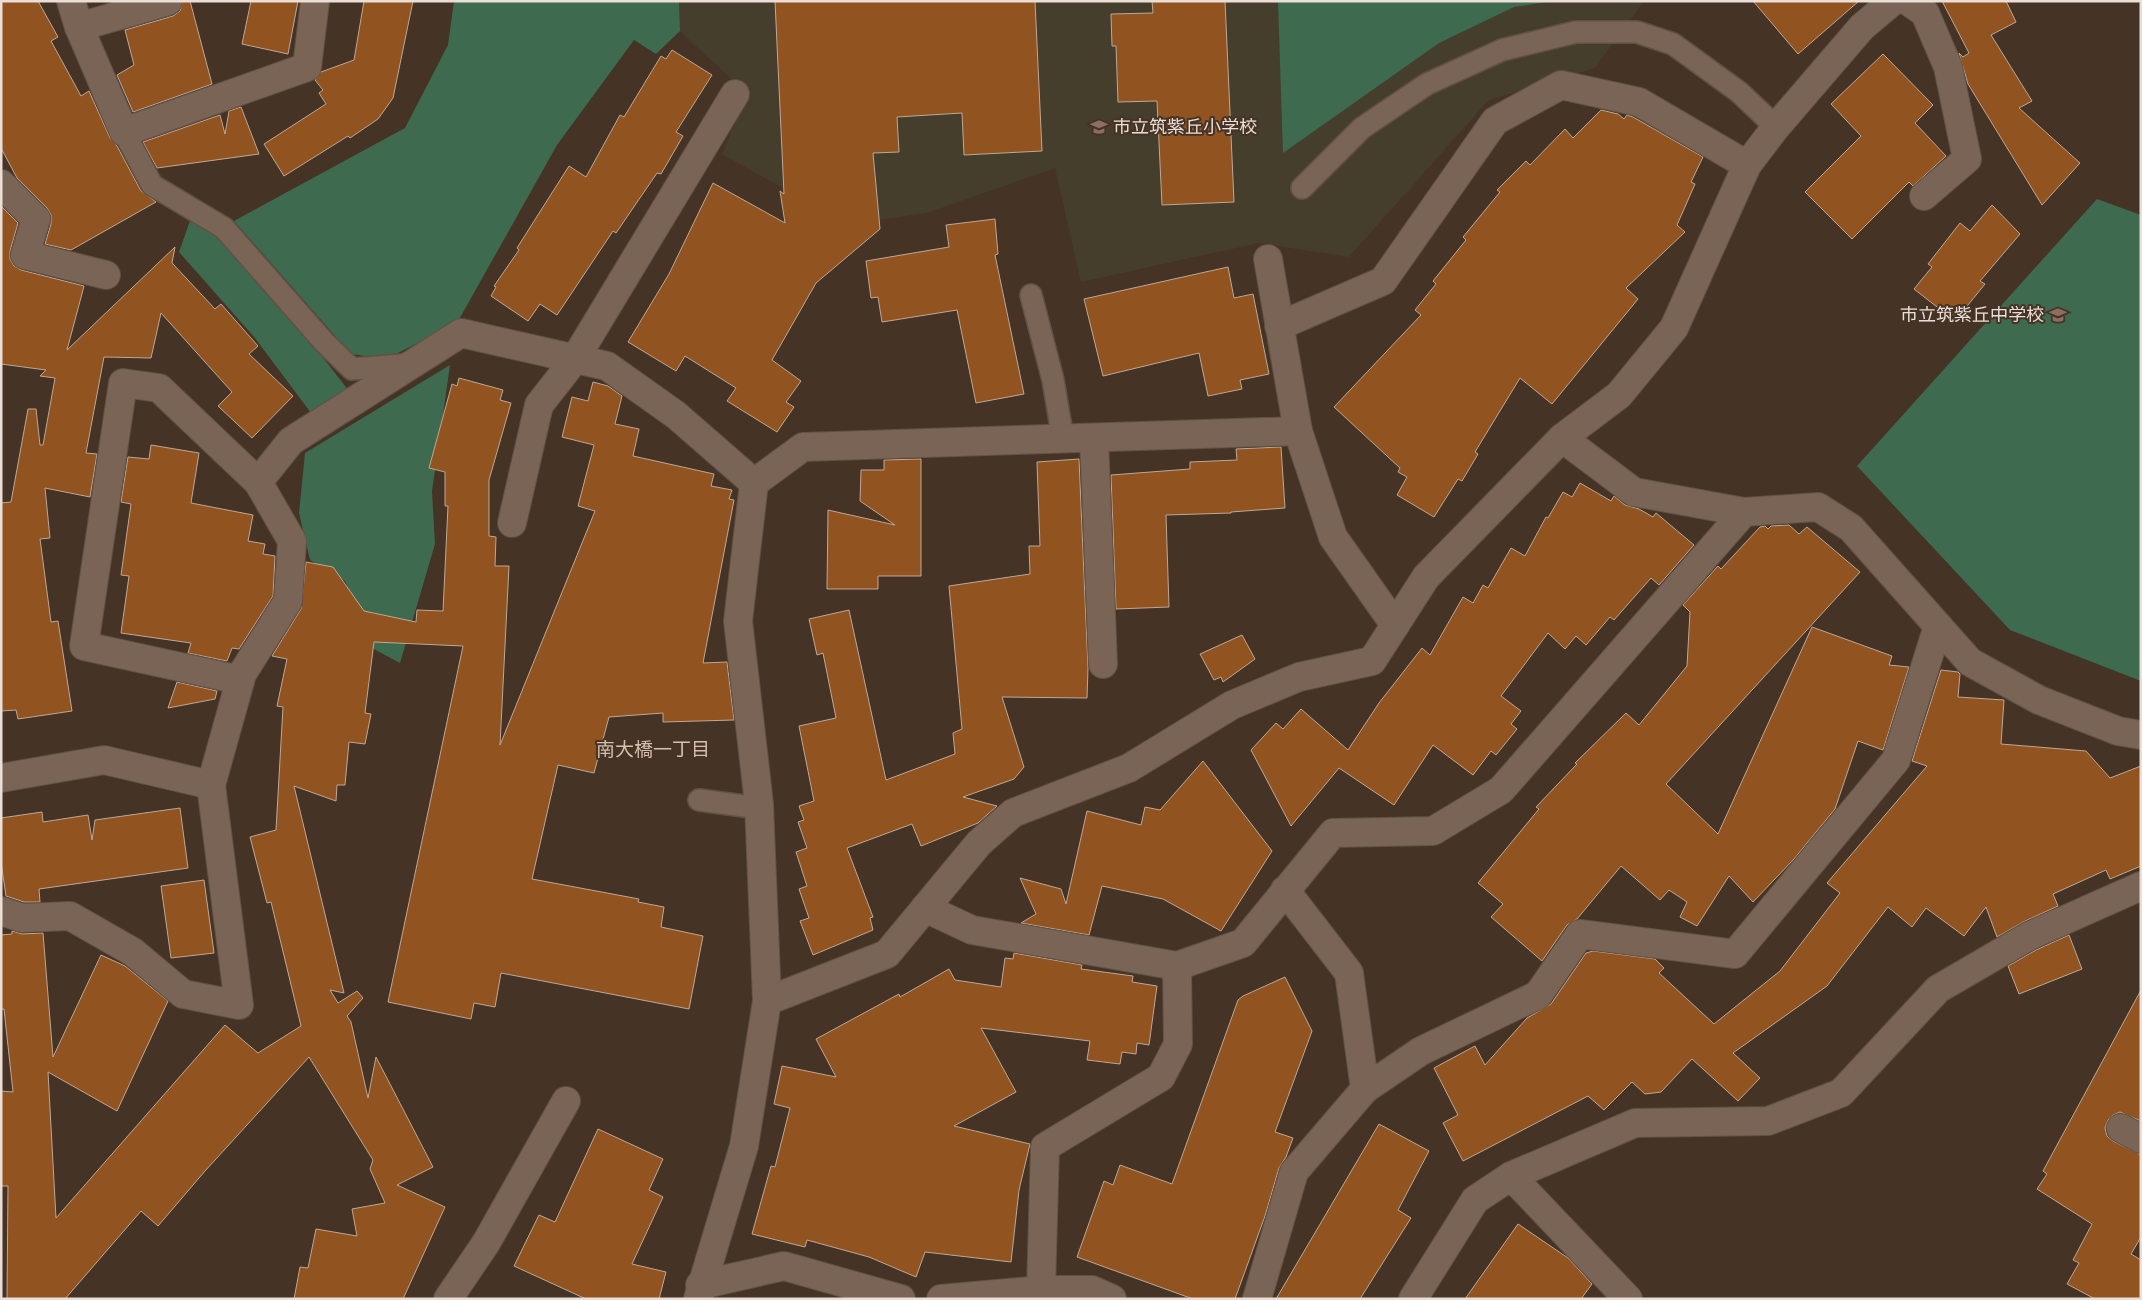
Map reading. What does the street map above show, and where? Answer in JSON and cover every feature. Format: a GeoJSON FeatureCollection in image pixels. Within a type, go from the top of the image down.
{"type":"FeatureCollection","features":[{"type":"Feature","properties":{"kind":"street"},"geometry":{"type":"LineString","coordinates":[[71,1],[79,27],[124,132],[307,67],[315,1]]}},
{"type":"Feature","properties":{"kind":"street"},"geometry":{"type":"LineString","coordinates":[[79,27],[168,1]]}},
{"type":"Feature","properties":{"kind":"street"},"geometry":{"type":"LineString","coordinates":[[767,1001],[888,954],[979,843],[1013,813],[1129,768],[1232,705],[1299,677],[1372,661],[1426,577],[1562,438],[1619,395],[1674,328],[1748,165],[1776,127],[1862,27],[1893,1]]}},
{"type":"Feature","properties":{"kind":"street"},"geometry":{"type":"LineString","coordinates":[[1908,1],[1925,13],[1948,67],[1967,158],[1924,196]]}},
{"type":"Feature","properties":{"kind":"street"},"geometry":{"type":"LineString","coordinates":[[1280,326],[1383,281],[1496,121],[1560,85],[1639,102],[1748,165]]}},
{"type":"Feature","properties":{"kind":"street"},"geometry":{"type":"LineString","coordinates":[[512,523],[539,405],[575,359],[735,94]]}},
{"type":"Feature","properties":{"kind":"street"},"geometry":{"type":"LineString","coordinates":[[1,184],[36,219],[25,255],[106,275]]}},
{"type":"Feature","properties":{"kind":"street"},"geometry":{"type":"LineString","coordinates":[[1268,259],[1298,431],[1333,537],[1395,625]]}},
{"type":"Feature","properties":{"kind":"street"},"geometry":{"type":"LineString","coordinates":[[258,482],[291,442],[461,333],[607,366],[676,415],[754,483]]}},
{"type":"Feature","properties":{"kind":"street"},"geometry":{"type":"LineString","coordinates":[[1,911],[22,918],[70,916],[133,952],[183,994],[239,1005],[211,785],[242,674],[288,601],[292,541],[258,482],[159,388],[123,383],[84,646],[240,680]]}},
{"type":"Feature","properties":{"kind":"street"},"geometry":{"type":"LineString","coordinates":[[699,1292],[744,1146],[767,1001],[759,808],[738,621],[754,483],[803,447],[1298,431]]}},
{"type":"Feature","properties":{"kind":"street"},"geometry":{"type":"LineString","coordinates":[[1094,438],[1103,664]]}},
{"type":"Feature","properties":{"kind":"street"},"geometry":{"type":"LineString","coordinates":[[1562,438],[1634,492],[1744,512],[1818,507],[1851,528],[1970,662],[2039,700],[2118,731],[2141,735]]}},
{"type":"Feature","properties":{"kind":"street"},"geometry":{"type":"LineString","coordinates":[[925,908],[972,930],[1177,966],[1243,943],[1334,833],[1433,831],[1501,790],[1744,512]]}},
{"type":"Feature","properties":{"kind":"street"},"geometry":{"type":"LineString","coordinates":[[1257,1299],[1294,1172],[1365,1089],[1421,1051],[1538,995],[1580,934],[1735,954],[1896,760],[1938,626]]}},
{"type":"Feature","properties":{"kind":"street"},"geometry":{"type":"LineString","coordinates":[[1,778],[104,760],[211,785]]}},
{"type":"Feature","properties":{"kind":"street"},"geometry":{"type":"LineString","coordinates":[[1413,1299],[1475,1200],[1511,1176],[1635,1123],[1768,1121],[1841,1093],[1938,989],[2029,936],[2141,886]]}},
{"type":"Feature","properties":{"kind":"street"},"geometry":{"type":"LineString","coordinates":[[1285,890],[1349,973],[1365,1089]]}},
{"type":"Feature","properties":{"kind":"street"},"geometry":{"type":"LineString","coordinates":[[1041,1290],[1045,1147],[1161,1076],[1178,1044],[1177,966]]}},
{"type":"Feature","properties":{"kind":"street"},"geometry":{"type":"LineString","coordinates":[[448,1299],[486,1243],[566,1101]]}},
{"type":"Feature","properties":{"kind":"street"},"geometry":{"type":"LineString","coordinates":[[1511,1176],[1628,1299]]}},
{"type":"Feature","properties":{"kind":"street"},"geometry":{"type":"LineString","coordinates":[[699,1292],[784,1266],[901,1299]]}},
{"type":"Feature","properties":{"kind":"street"},"geometry":{"type":"LineString","coordinates":[[941,1299],[1041,1290],[1092,1290],[1112,1299]]}},
{"type":"Feature","properties":{"kind":"lane"},"geometry":{"type":"LineString","coordinates":[[1302,188],[1362,128],[1427,84],[1502,50],[1576,32],[1637,32],[1674,44],[1739,92],[1776,127]]}},
{"type":"Feature","properties":{"kind":"lane"},"geometry":{"type":"LineString","coordinates":[[124,132],[152,185],[224,228],[324,342],[352,369],[414,364]]}},
{"type":"Feature","properties":{"kind":"lane"},"geometry":{"type":"LineString","coordinates":[[1031,295],[1053,380],[1063,439]]}},
{"type":"Feature","properties":{"kind":"lane"},"geometry":{"type":"LineString","coordinates":[[699,800],[759,808]]}},
{"type":"Feature","properties":{"kind":"shaded area","name":"市立筑紫丘小学校"},"geometry":{"type":"Polygon","coordinates":[[[679,1],[1644,1],[1595,68],[1489,100],[1349,257],[1259,243],[1081,282],[1055,168],[927,213],[847,224],[722,154],[747,94],[680,31],[679,1]]]}},
{"type":"Feature","properties":{"kind":"green space"},"geometry":{"type":"Polygon","coordinates":[[[454,1],[679,1],[680,31],[656,54],[634,40],[557,145],[457,323],[386,359],[351,354],[234,221],[405,128],[448,45],[454,1]]]}},
{"type":"Feature","properties":{"kind":"green space"},"geometry":{"type":"Polygon","coordinates":[[[1278,1],[1553,1],[1514,7],[1439,43],[1283,153],[1278,1]]]}},
{"type":"Feature","properties":{"kind":"green space","name":"市立筑紫丘中学校"},"geometry":{"type":"Polygon","coordinates":[[[2097,199],[2141,215],[2141,681],[2010,630],[1857,466],[2097,199]]]}},
{"type":"Feature","properties":{"kind":"green space"},"geometry":{"type":"Polygon","coordinates":[[[191,218],[221,235],[307,337],[349,391],[311,413],[255,338],[179,252],[191,218]]]}},
{"type":"Feature","properties":{"kind":"green space"},"geometry":{"type":"Polygon","coordinates":[[[450,365],[432,491],[435,544],[400,663],[372,648],[345,581],[310,560],[299,513],[305,453],[450,365]]]}},
{"type":"Feature","properties":{"kind":"building"},"geometry":{"type":"Polygon","coordinates":[[[1,1],[38,1],[58,37],[51,41],[81,96],[89,91],[110,138],[117,146],[141,191],[156,202],[71,250],[45,244],[51,224],[51,215],[47,208],[17,178],[1,148],[1,1]]]}},
{"type":"Feature","properties":{"kind":"building"},"geometry":{"type":"Polygon","coordinates":[[[183,1],[190,1],[212,84],[133,112],[117,75],[134,65],[125,30],[173,16],[180,11],[183,1]]]}},
{"type":"Feature","properties":{"kind":"building"},"geometry":{"type":"Polygon","coordinates":[[[251,1],[298,1],[288,54],[242,44],[251,1]]]}},
{"type":"Feature","properties":{"kind":"building"},"geometry":{"type":"Polygon","coordinates":[[[364,1],[413,1],[393,98],[378,119],[350,138],[348,136],[284,176],[264,144],[326,104],[319,93],[323,90],[315,80],[321,72],[354,60],[364,1]]]}},
{"type":"Feature","properties":{"kind":"building"},"geometry":{"type":"Polygon","coordinates":[[[775,1],[1035,1],[1042,151],[964,155],[962,113],[897,117],[899,152],[873,153],[880,229],[816,283],[772,360],[801,381],[786,402],[794,407],[777,432],[727,401],[736,388],[685,356],[676,371],[628,342],[669,274],[713,183],[785,223],[780,191],[784,194],[775,1]]]}},
{"type":"Feature","properties":{"kind":"building"},"geometry":{"type":"Polygon","coordinates":[[[1152,1],[1225,1],[1234,202],[1162,205],[1157,101],[1118,102],[1116,46],[1112,46],[1111,14],[1153,13],[1152,1]]]}},
{"type":"Feature","properties":{"kind":"building"},"geometry":{"type":"Polygon","coordinates":[[[1753,1],[1859,1],[1798,54],[1753,1]]]}},
{"type":"Feature","properties":{"kind":"building"},"geometry":{"type":"Polygon","coordinates":[[[1942,1],[2006,1],[2016,22],[1991,35],[2032,101],[2019,108],[2080,163],[2042,205],[1968,84],[1959,53],[1963,57],[1969,53],[1942,1]]]}},
{"type":"Feature","properties":{"kind":"building"},"geometry":{"type":"Polygon","coordinates":[[[672,50],[712,75],[676,132],[683,136],[661,174],[657,173],[616,233],[613,231],[557,315],[540,304],[528,321],[491,296],[496,287],[494,286],[519,250],[517,248],[569,166],[586,177],[620,115],[624,117],[661,56],[666,59],[672,50]]]}},
{"type":"Feature","properties":{"kind":"building"},"geometry":{"type":"Polygon","coordinates":[[[1883,54],[1933,105],[1915,123],[1946,156],[1913,186],[1909,182],[1852,239],[1805,192],[1861,136],[1831,104],[1883,54]]]}},
{"type":"Feature","properties":{"kind":"building"},"geometry":{"type":"Polygon","coordinates":[[[241,107],[259,154],[157,168],[143,142],[220,115],[225,134],[229,111],[241,107]]]}},
{"type":"Feature","properties":{"kind":"building"},"geometry":{"type":"Polygon","coordinates":[[[1601,110],[1618,114],[1624,119],[1627,115],[1633,117],[1703,157],[1691,182],[1695,184],[1677,225],[1685,232],[1626,288],[1638,299],[1552,404],[1520,378],[1475,452],[1478,454],[1462,481],[1458,479],[1434,517],[1397,495],[1407,477],[1398,472],[1400,468],[1334,407],[1421,315],[1415,310],[1436,284],[1433,281],[1466,240],[1463,237],[1500,192],[1497,190],[1526,161],[1530,165],[1565,129],[1573,138],[1601,110]]]}},
{"type":"Feature","properties":{"kind":"building"},"geometry":{"type":"Polygon","coordinates":[[[1992,205],[2020,234],[1980,281],[1985,284],[1955,321],[1914,289],[1932,267],[1928,264],[1960,223],[1970,231],[1992,205]]]}},
{"type":"Feature","properties":{"kind":"building"},"geometry":{"type":"Polygon","coordinates":[[[1,206],[18,223],[10,251],[10,259],[14,266],[21,270],[84,286],[67,350],[175,247],[172,263],[215,309],[221,304],[258,346],[249,354],[293,396],[252,438],[218,406],[232,392],[161,313],[151,358],[104,357],[86,453],[97,454],[90,497],[45,488],[50,538],[40,539],[51,622],[58,621],[72,711],[18,719],[16,710],[1,711],[1,503],[11,502],[28,409],[36,409],[40,445],[43,445],[55,378],[40,376],[46,370],[1,364],[1,206]]]}},
{"type":"Feature","properties":{"kind":"building"},"geometry":{"type":"Polygon","coordinates":[[[995,219],[998,254],[995,255],[1024,394],[976,403],[957,310],[882,322],[878,297],[871,298],[866,261],[949,247],[946,225],[995,219]]]}},
{"type":"Feature","properties":{"kind":"building"},"geometry":{"type":"Polygon","coordinates":[[[1228,267],[1234,298],[1253,294],[1269,374],[1240,380],[1242,389],[1208,396],[1199,353],[1103,376],[1084,299],[1228,267]]]}},
{"type":"Feature","properties":{"kind":"building"},"geometry":{"type":"Polygon","coordinates":[[[459,378],[503,390],[500,400],[511,403],[489,480],[489,536],[496,537],[495,566],[509,566],[500,745],[595,511],[578,506],[594,445],[562,437],[572,397],[588,401],[593,382],[608,386],[622,396],[615,424],[639,429],[633,456],[714,474],[711,486],[732,490],[729,499],[734,500],[703,663],[727,662],[734,720],[663,722],[663,713],[609,717],[594,773],[558,765],[532,879],[639,899],[638,902],[664,907],[661,927],[703,936],[689,1009],[501,973],[495,1007],[474,1003],[471,1019],[388,1002],[463,646],[374,642],[365,713],[371,714],[365,744],[349,742],[345,785],[337,785],[336,801],[294,786],[344,993],[330,990],[338,1003],[357,991],[363,998],[347,1016],[351,1022],[368,1098],[376,1057],[433,1167],[397,1185],[445,1207],[403,1299],[294,1299],[300,1267],[308,1268],[316,1229],[357,1236],[352,1209],[385,1203],[370,1169],[373,1160],[309,1057],[205,1171],[158,1226],[141,1211],[65,1299],[7,1299],[8,1186],[1,1186],[1,1091],[13,1092],[4,1009],[1,1009],[1,935],[12,934],[12,931],[22,934],[43,933],[53,1057],[101,955],[125,966],[168,1001],[117,1111],[48,1072],[56,1218],[225,1025],[258,1053],[301,1026],[271,902],[267,903],[250,837],[276,830],[283,707],[277,706],[287,659],[272,656],[301,609],[306,562],[333,567],[364,611],[416,622],[417,610],[443,611],[448,506],[445,506],[445,472],[429,468],[452,384],[457,386],[459,378]]]}},
{"type":"Feature","properties":{"kind":"building"},"geometry":{"type":"Polygon","coordinates":[[[151,445],[199,453],[191,503],[253,515],[248,541],[265,544],[263,554],[275,556],[273,596],[239,649],[232,648],[227,661],[188,653],[191,643],[121,633],[129,576],[121,575],[131,504],[121,502],[128,457],[149,459],[151,445]]]}},
{"type":"Feature","properties":{"kind":"building"},"geometry":{"type":"Polygon","coordinates":[[[1281,447],[1285,508],[1231,513],[1166,515],[1169,607],[1116,609],[1111,475],[1190,469],[1190,462],[1237,460],[1236,449],[1281,447]]]}},
{"type":"Feature","properties":{"kind":"building"},"geometry":{"type":"Polygon","coordinates":[[[921,459],[921,576],[878,576],[878,589],[827,589],[828,510],[895,525],[860,501],[861,470],[884,470],[884,460],[921,459]]]}},
{"type":"Feature","properties":{"kind":"building"},"geometry":{"type":"Polygon","coordinates":[[[1079,459],[1088,668],[1087,698],[1002,697],[1024,767],[1014,779],[963,797],[997,806],[978,823],[921,846],[912,824],[847,848],[873,917],[870,918],[873,930],[813,955],[800,921],[809,918],[799,889],[807,886],[796,852],[807,848],[798,822],[804,820],[799,806],[814,801],[799,726],[836,718],[823,653],[817,655],[809,619],[849,610],[886,780],[955,754],[953,733],[962,729],[949,586],[1030,574],[1029,546],[1040,546],[1037,462],[1079,459]]]}},
{"type":"Feature","properties":{"kind":"building"},"geometry":{"type":"Polygon","coordinates":[[[1580,483],[1611,501],[1614,496],[1625,505],[1639,509],[1653,517],[1656,513],[1694,545],[1659,585],[1651,578],[1614,620],[1610,617],[1586,645],[1576,636],[1565,649],[1548,633],[1501,696],[1521,711],[1511,724],[1517,729],[1496,755],[1491,751],[1473,775],[1433,745],[1394,805],[1339,768],[1291,826],[1251,750],[1276,723],[1283,729],[1301,709],[1348,750],[1379,703],[1422,648],[1430,655],[1463,597],[1473,603],[1483,585],[1488,588],[1511,548],[1525,556],[1546,517],[1548,518],[1563,492],[1572,497],[1580,483]]]}},
{"type":"Feature","properties":{"kind":"building"},"geometry":{"type":"Polygon","coordinates":[[[1789,525],[1799,534],[1807,527],[1860,572],[1666,784],[1718,834],[1812,627],[1892,656],[1889,665],[1909,667],[1883,750],[1858,741],[1835,809],[1794,859],[1753,902],[1729,876],[1697,926],[1680,917],[1687,902],[1669,890],[1660,900],[1621,866],[1577,919],[1567,925],[1542,961],[1491,917],[1503,904],[1478,883],[1539,809],[1536,807],[1577,764],[1575,763],[1626,713],[1639,725],[1687,666],[1690,612],[1683,605],[1718,566],[1721,569],[1760,527],[1765,526],[1768,529],[1771,526],[1789,525]]]}},
{"type":"Feature","properties":{"kind":"building"},"geometry":{"type":"Polygon","coordinates":[[[1242,635],[1255,659],[1223,682],[1221,677],[1214,680],[1200,654],[1242,635]]]}},
{"type":"Feature","properties":{"kind":"building"},"geometry":{"type":"Polygon","coordinates":[[[1941,670],[1958,672],[1960,674],[1958,697],[2004,700],[2001,744],[2086,751],[2110,778],[2141,766],[2141,866],[2110,879],[2106,870],[2053,894],[2058,906],[2023,922],[1997,937],[1986,907],[1964,936],[1926,908],[1912,927],[1888,907],[1827,986],[1733,1053],[1760,1078],[1738,1101],[1692,1059],[1661,1092],[1645,1094],[1632,1082],[1604,1110],[1588,1096],[1463,1161],[1443,1123],[1458,1115],[1434,1068],[1475,1046],[1485,1065],[1527,1018],[1551,1004],[1586,953],[1593,951],[1655,959],[1664,968],[1659,973],[1714,1024],[1780,971],[1840,893],[1827,883],[1927,766],[1912,761],[1941,670]]]}},
{"type":"Feature","properties":{"kind":"building"},"geometry":{"type":"Polygon","coordinates":[[[177,682],[217,691],[215,699],[168,708],[177,682]]]}},
{"type":"Feature","properties":{"kind":"building"},"geometry":{"type":"Polygon","coordinates":[[[1203,761],[1272,851],[1221,931],[1163,899],[1102,886],[1089,935],[1021,923],[1036,914],[1020,878],[1061,889],[1066,904],[1087,811],[1141,825],[1145,807],[1160,810],[1203,761]]]}},
{"type":"Feature","properties":{"kind":"building"},"geometry":{"type":"Polygon","coordinates":[[[180,808],[188,868],[39,889],[40,902],[24,902],[6,896],[1,862],[1,818],[42,812],[43,822],[88,815],[92,840],[95,820],[180,808]]]}},
{"type":"Feature","properties":{"kind":"building"},"geometry":{"type":"Polygon","coordinates":[[[204,880],[214,953],[171,958],[161,886],[204,880]]]}},
{"type":"Feature","properties":{"kind":"building"},"geometry":{"type":"Polygon","coordinates":[[[2069,935],[2082,969],[2019,994],[2008,966],[2036,950],[2069,935]]]}},
{"type":"Feature","properties":{"kind":"building"},"geometry":{"type":"Polygon","coordinates":[[[1014,953],[1082,965],[1081,969],[1133,976],[1132,982],[1157,986],[1149,1045],[1137,1043],[1136,1054],[1122,1052],[1120,1064],[1087,1060],[1090,1041],[981,1028],[1016,1092],[954,1126],[1030,1144],[1019,1190],[1011,1262],[925,1252],[916,1277],[869,1257],[807,1240],[805,1247],[752,1234],[771,1166],[775,1167],[790,1108],[774,1104],[782,1066],[836,1077],[816,1039],[899,994],[900,997],[949,969],[955,980],[1001,987],[1005,958],[1013,959],[1014,953]]]}},
{"type":"Feature","properties":{"kind":"building"},"geometry":{"type":"Polygon","coordinates":[[[1285,977],[1312,1031],[1275,1132],[1293,1138],[1286,1157],[1279,1168],[1265,1216],[1235,1299],[1193,1299],[1077,1257],[1104,1181],[1113,1185],[1120,1165],[1172,1184],[1238,1000],[1285,977]]]}},
{"type":"Feature","properties":{"kind":"building"},"geometry":{"type":"Polygon","coordinates":[[[2141,990],[2141,1121],[2120,1112],[2108,1120],[2105,1128],[2107,1136],[2113,1141],[2141,1155],[2141,1237],[2131,1254],[2141,1260],[2141,1299],[2095,1299],[2067,1284],[2079,1263],[2073,1260],[2092,1224],[2037,1189],[2047,1174],[2043,1171],[2141,990]]]}},
{"type":"Feature","properties":{"kind":"building"},"geometry":{"type":"Polygon","coordinates":[[[1379,1124],[1429,1151],[1398,1210],[1411,1218],[1360,1299],[1276,1299],[1379,1124]]]}},
{"type":"Feature","properties":{"kind":"building"},"geometry":{"type":"Polygon","coordinates":[[[598,1129],[663,1159],[649,1190],[663,1197],[632,1264],[666,1272],[659,1299],[586,1299],[514,1266],[539,1215],[555,1222],[598,1129]]]}},
{"type":"Feature","properties":{"kind":"building"},"geometry":{"type":"Polygon","coordinates":[[[1518,1224],[1568,1258],[1592,1284],[1581,1299],[1465,1299],[1518,1224]]]}},
{"type":"Feature","properties":{"kind":"place","name":"市立筑紫丘小学校"},"geometry":{"type":"Point","coordinates":[1099,127]}},
{"type":"Feature","properties":{"kind":"place","name":"市立筑紫丘中学校"},"geometry":{"type":"Point","coordinates":[2058,315]}},
{"type":"Feature","properties":{"kind":"district","name":"南大橋一丁目"},"geometry":{"type":"Point","coordinates":[653,749]}}]}
